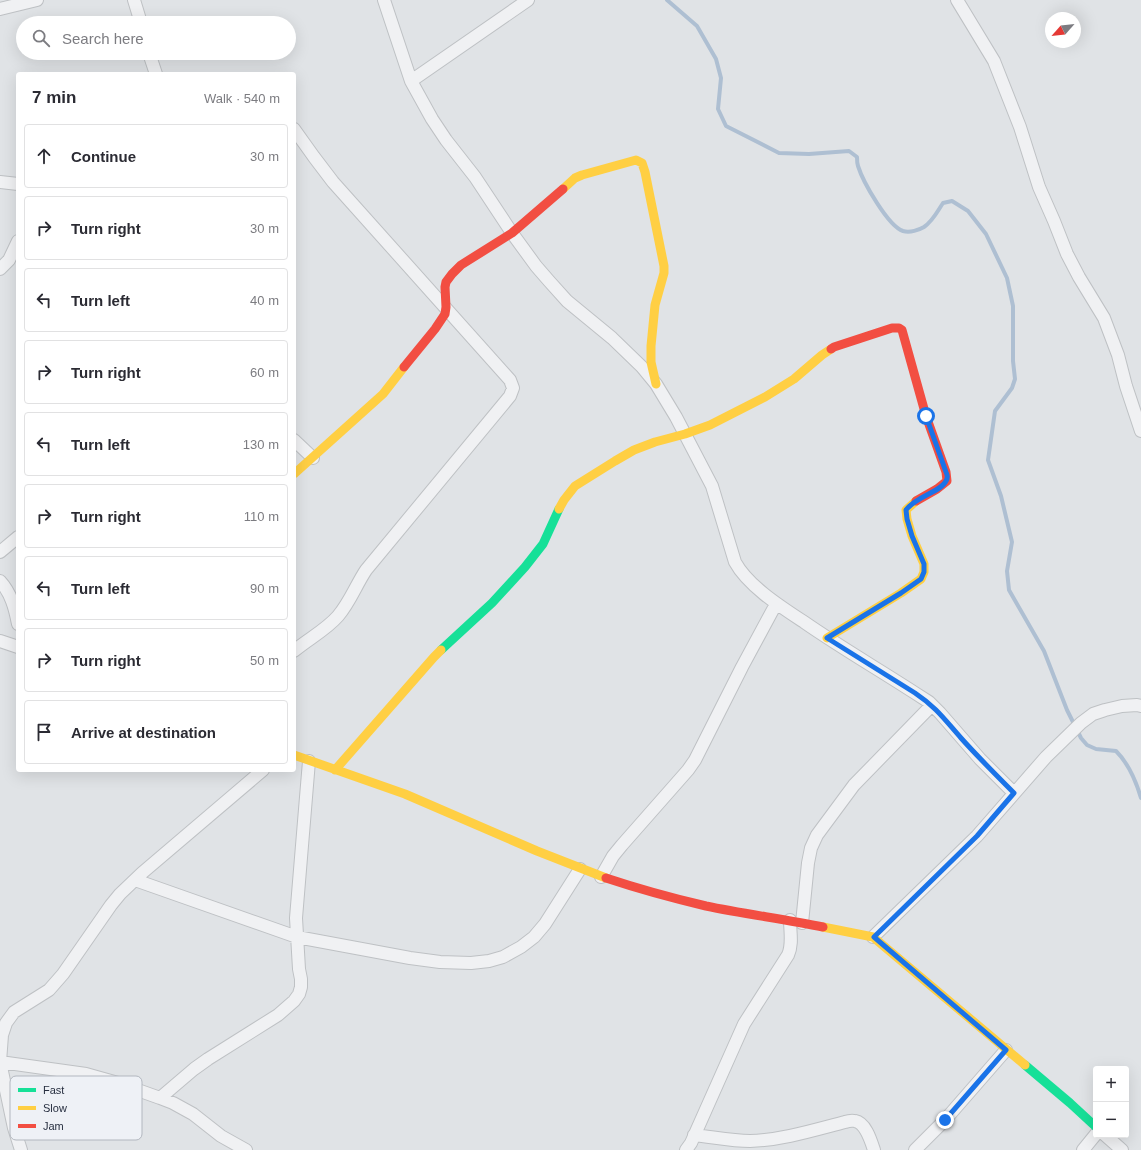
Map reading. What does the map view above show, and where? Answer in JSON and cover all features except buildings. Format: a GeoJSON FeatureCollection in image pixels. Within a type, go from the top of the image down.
{"type":"FeatureCollection","features":[{"type":"Feature","properties":{"kind":"street"},"geometry":{"type":"LineString","coordinates":[[0,9],[37,0]]}},
{"type":"Feature","properties":{"kind":"street"},"geometry":{"type":"LineString","coordinates":[[134,0],[139,16]]}},
{"type":"Feature","properties":{"kind":"street"},"geometry":{"type":"LineString","coordinates":[[384,0],[412,81],[432,119],[446,140],[475,177],[512,233],[548,282],[567,301],[612,338],[642,367],[656,384],[676,417],[712,486],[731,548],[739,569],[745,577],[776,604],[932,705],[980,759],[1014,793]]}},
{"type":"Feature","properties":{"kind":"street"},"geometry":{"type":"LineString","coordinates":[[412,81],[528,0]]}},
{"type":"Feature","properties":{"kind":"street"},"geometry":{"type":"LineString","coordinates":[[958,0],[994,61],[1020,127],[1039,187],[1067,254],[1104,318],[1118,355],[1126,386],[1141,431]]}},
{"type":"Feature","properties":{"kind":"street"},"geometry":{"type":"LineString","coordinates":[[151,60],[155,72]]}},
{"type":"Feature","properties":{"kind":"street"},"geometry":{"type":"LineString","coordinates":[[296,132],[333,182],[510,380],[513,388],[512,392],[366,570],[359,580],[345,608],[337,618],[296,649]]}},
{"type":"Feature","properties":{"kind":"street"},"geometry":{"type":"LineString","coordinates":[[296,472],[383,394],[442,320],[446,307],[446,282],[461,265],[512,233],[575,178],[636,160],[640,161],[645,172],[654,224],[664,266],[664,273],[655,305],[651,351],[651,362],[656,384]]}},
{"type":"Feature","properties":{"kind":"street"},"geometry":{"type":"LineString","coordinates":[[0,182],[16,184]]}},
{"type":"Feature","properties":{"kind":"street"},"geometry":{"type":"LineString","coordinates":[[0,269],[9,260],[16,245]]}},
{"type":"Feature","properties":{"kind":"street"},"geometry":{"type":"LineString","coordinates":[[335,770],[434,657],[492,603],[525,567],[543,544],[564,500],[575,486],[634,450],[710,425],[782,387],[794,379],[827,350],[892,328],[899,328],[902,330],[905,339],[926,416],[946,472],[947,481],[939,489],[910,505],[906,510],[912,536],[924,564],[924,572],[921,579],[901,593],[827,638]]}},
{"type":"Feature","properties":{"kind":"street"},"geometry":{"type":"LineString","coordinates":[[296,442],[313,458]]}},
{"type":"Feature","properties":{"kind":"street"},"geometry":{"type":"LineString","coordinates":[[0,552],[16,539]]}},
{"type":"Feature","properties":{"kind":"street"},"geometry":{"type":"LineString","coordinates":[[0,581],[9,593],[16,617]]}},
{"type":"Feature","properties":{"kind":"street"},"geometry":{"type":"LineString","coordinates":[[601,877],[613,856],[695,760],[776,604]]}},
{"type":"Feature","properties":{"kind":"street"},"geometry":{"type":"LineString","coordinates":[[0,642],[16,646]]}},
{"type":"Feature","properties":{"kind":"street"},"geometry":{"type":"LineString","coordinates":[[686,1150],[691,1143],[744,1024],[785,961],[790,949],[811,848],[817,835],[854,785],[932,705]]}},
{"type":"Feature","properties":{"kind":"street"},"geometry":{"type":"LineString","coordinates":[[874,937],[977,836],[1046,756],[1081,723],[1093,714],[1105,710],[1122,706],[1141,706]]}},
{"type":"Feature","properties":{"kind":"street"},"geometry":{"type":"LineString","coordinates":[[296,756],[405,794],[537,852],[601,877],[653,893],[701,904],[874,937],[1093,1124]]}},
{"type":"Feature","properties":{"kind":"street"},"geometry":{"type":"LineString","coordinates":[[160,1098],[203,1062],[278,1015],[294,1001],[299,994],[301,987],[296,918],[308,761]]}},
{"type":"Feature","properties":{"kind":"street"},"geometry":{"type":"LineString","coordinates":[[10,1109],[0,1062],[2,1035],[6,1023],[14,1012],[45,993],[63,974],[120,894],[261,772]]}},
{"type":"Feature","properties":{"kind":"street"},"geometry":{"type":"LineString","coordinates":[[136,880],[297,937],[410,958],[440,962],[471,963],[503,957],[521,947],[534,937],[545,924],[580,869]]}},
{"type":"Feature","properties":{"kind":"street"},"geometry":{"type":"LineString","coordinates":[[915,1150],[945,1120],[1006,1050]]}},
{"type":"Feature","properties":{"kind":"street"},"geometry":{"type":"LineString","coordinates":[[0,1062],[92,1076]]}},
{"type":"Feature","properties":{"kind":"street"},"geometry":{"type":"LineString","coordinates":[[142,1092],[173,1103],[193,1114],[221,1136],[246,1150]]}},
{"type":"Feature","properties":{"kind":"street"},"geometry":{"type":"LineString","coordinates":[[694,1135],[749,1141],[786,1137],[845,1122],[856,1121],[864,1128],[874,1150]]}},
{"type":"Feature","properties":{"kind":"street"},"geometry":{"type":"LineString","coordinates":[[1083,1150],[1093,1138]]}},
{"type":"Feature","properties":{"kind":"street"},"geometry":{"type":"LineString","coordinates":[[1108,1138],[1122,1150]]}},
{"type":"Feature","properties":{"kind":"street"},"geometry":{"type":"LineString","coordinates":[[18,1140],[21,1150]]}},
{"type":"Feature","properties":{"kind":"waterway"},"geometry":{"type":"LineString","coordinates":[[667,0],[697,26],[716,59],[721,78],[718,109],[726,126],[779,153],[809,154],[849,151],[857,157],[861,173],[870,192],[883,212],[890,221],[903,231],[909,232],[924,227],[932,219],[943,203],[952,201],[968,211],[986,234],[1007,278],[1013,306],[1013,361],[1015,379],[1012,388],[995,411],[988,460],[1001,496],[1012,542],[1007,571],[1009,590],[1044,651],[1067,710],[1081,738],[1087,745],[1096,749],[1116,751],[1125,761],[1132,773],[1141,798]]}},
{"type":"Feature","properties":{"kind":"traffic: fast"},"geometry":{"type":"LineString","coordinates":[[441,650],[492,603],[525,567],[543,544],[559,509]]}},
{"type":"Feature","properties":{"kind":"traffic: fast"},"geometry":{"type":"LineString","coordinates":[[1025,1065],[1093,1124]]}},
{"type":"Feature","properties":{"kind":"traffic: slow"},"geometry":{"type":"LineString","coordinates":[[563,189],[575,178],[582,175],[636,160],[642,163],[664,266],[664,273],[655,305],[651,346],[651,362],[656,384]]}},
{"type":"Feature","properties":{"kind":"traffic: slow"},"geometry":{"type":"LineString","coordinates":[[559,509],[575,486],[615,461],[634,450],[655,442],[685,434],[710,425],[765,397],[794,379],[831,349]]}},
{"type":"Feature","properties":{"kind":"traffic: slow"},"geometry":{"type":"LineString","coordinates":[[296,472],[383,394],[404,367]]}},
{"type":"Feature","properties":{"kind":"traffic: slow"},"geometry":{"type":"LineString","coordinates":[[827,638],[901,593],[921,579],[924,572],[924,564],[912,536],[906,510],[916,501]]}},
{"type":"Feature","properties":{"kind":"traffic: slow"},"geometry":{"type":"LineString","coordinates":[[335,770],[441,650]]}},
{"type":"Feature","properties":{"kind":"traffic: slow"},"geometry":{"type":"LineString","coordinates":[[296,756],[405,794],[537,851],[606,878]]}},
{"type":"Feature","properties":{"kind":"traffic: slow"},"geometry":{"type":"LineString","coordinates":[[823,927],[873,937],[1025,1065]]}},
{"type":"Feature","properties":{"kind":"traffic: jam"},"geometry":{"type":"LineString","coordinates":[[404,367],[435,329],[445,314],[445,287],[446,282],[452,274],[461,265],[512,233],[563,189]]}},
{"type":"Feature","properties":{"kind":"traffic: jam"},"geometry":{"type":"LineString","coordinates":[[831,349],[892,328],[899,328],[902,330],[926,416],[946,472],[947,481],[937,489],[916,501]]}},
{"type":"Feature","properties":{"kind":"traffic: jam"},"geometry":{"type":"LineString","coordinates":[[606,878],[706,906],[823,927]]}},
{"type":"Feature","properties":{"kind":"route"},"geometry":{"type":"LineString","coordinates":[[926,416],[946,472],[947,481],[939,489],[921,498],[910,505],[906,510],[912,536],[924,564],[924,572],[921,579],[901,593],[827,638],[929,702],[980,759],[1014,793],[977,836],[874,937],[1006,1050],[945,1120]]}}]}
